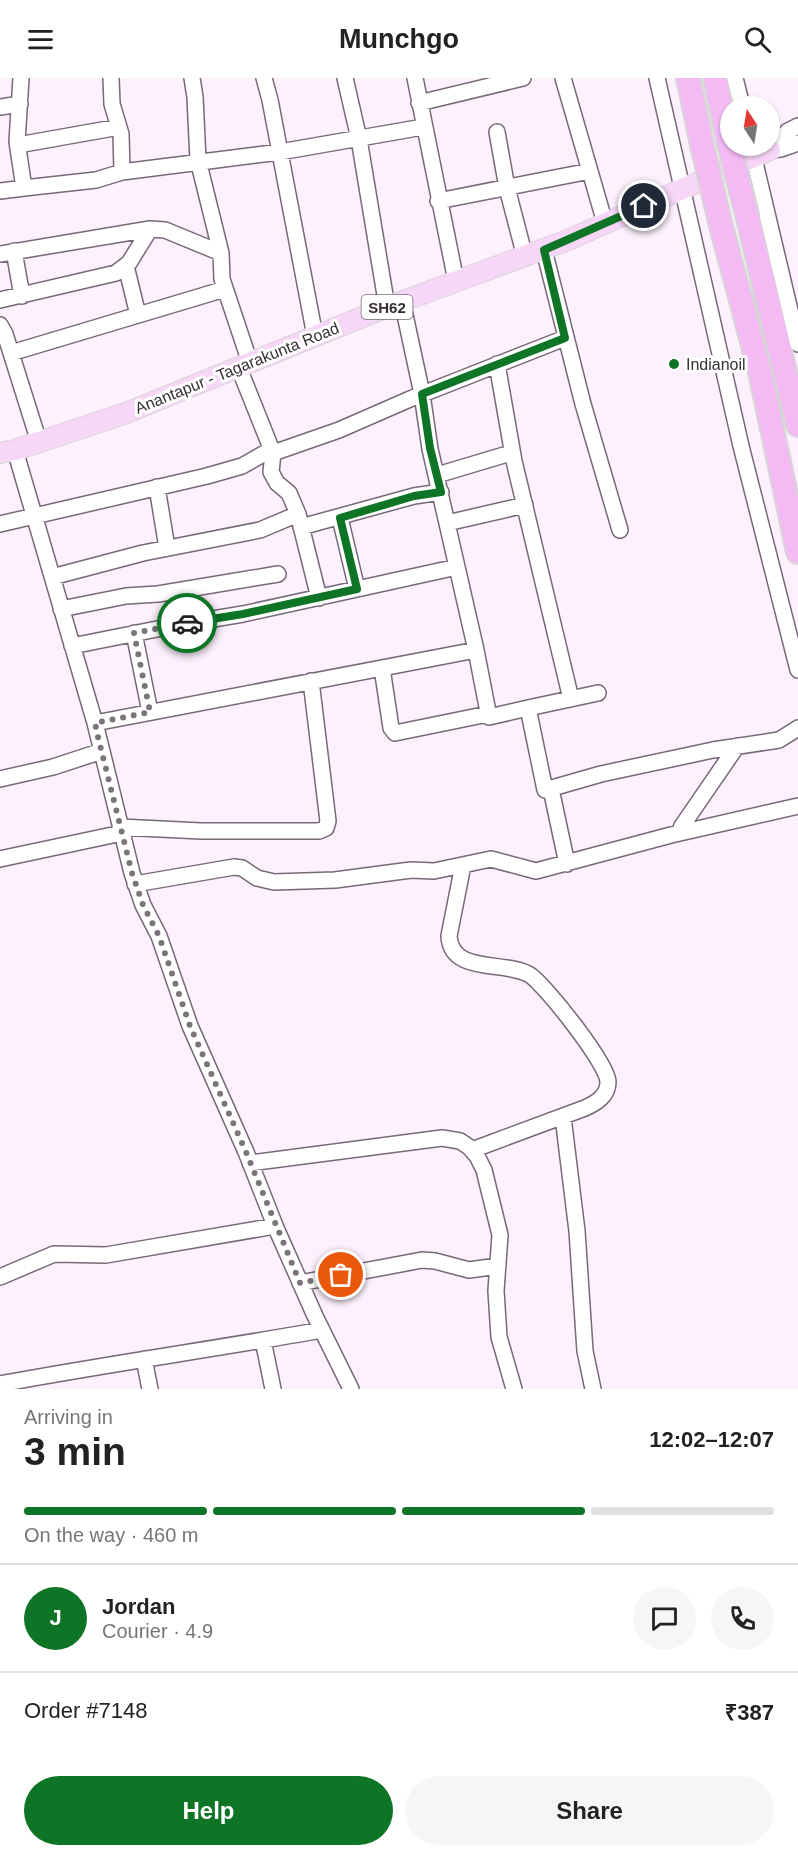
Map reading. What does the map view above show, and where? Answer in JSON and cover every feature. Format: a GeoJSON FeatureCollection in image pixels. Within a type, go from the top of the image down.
{"type":"FeatureCollection","features":[{"type":"Feature","properties":{"kind":"highway"},"geometry":{"type":"LineString","coordinates":[[688,78],[721,226],[760,372],[798,552]]}},
{"type":"Feature","properties":{"kind":"highway"},"geometry":{"type":"LineString","coordinates":[[715,78],[798,425]]}},
{"type":"Feature","properties":{"kind":"main road","name":"Anantapur - Tagarakunta Road"},"geometry":{"type":"LineString","coordinates":[[7,452],[126,413],[394,304],[544,250],[683,189],[748,156]]}},
{"type":"Feature","properties":{"kind":"street"},"geometry":{"type":"LineString","coordinates":[[21,78],[18,145],[24,188]]}},
{"type":"Feature","properties":{"kind":"street"},"geometry":{"type":"LineString","coordinates":[[111,78],[112,104],[121,134],[122,172]]}},
{"type":"Feature","properties":{"kind":"street"},"geometry":{"type":"LineString","coordinates":[[192,78],[198,162],[221,253],[222,279],[245,366],[273,451],[271,472],[277,483],[289,493],[300,521],[319,598]]}},
{"type":"Feature","properties":{"kind":"street"},"geometry":{"type":"LineString","coordinates":[[264,78],[315,336]]}},
{"type":"Feature","properties":{"kind":"street"},"geometry":{"type":"LineString","coordinates":[[345,78],[394,304],[422,394],[430,448],[476,650],[488,714]]}},
{"type":"Feature","properties":{"kind":"street"},"geometry":{"type":"LineString","coordinates":[[415,78],[438,201],[456,281]]}},
{"type":"Feature","properties":{"kind":"street"},"geometry":{"type":"LineString","coordinates":[[419,103],[523,78]]}},
{"type":"Feature","properties":{"kind":"street"},"geometry":{"type":"LineString","coordinates":[[563,78],[605,223]]}},
{"type":"Feature","properties":{"kind":"street"},"geometry":{"type":"LineString","coordinates":[[657,78],[741,446],[798,670]]}},
{"type":"Feature","properties":{"kind":"street"},"geometry":{"type":"LineString","coordinates":[[735,78],[740,96]]}},
{"type":"Feature","properties":{"kind":"street"},"geometry":{"type":"LineString","coordinates":[[0,107],[20,104]]}},
{"type":"Feature","properties":{"kind":"street"},"geometry":{"type":"LineString","coordinates":[[0,191],[96,180],[122,172],[280,152],[423,126]]}},
{"type":"Feature","properties":{"kind":"street"},"geometry":{"type":"LineString","coordinates":[[780,136],[798,126]]}},
{"type":"Feature","properties":{"kind":"street"},"geometry":{"type":"LineString","coordinates":[[18,145],[118,127]]}},
{"type":"Feature","properties":{"kind":"street"},"geometry":{"type":"LineString","coordinates":[[496,132],[507,188],[525,257]]}},
{"type":"Feature","properties":{"kind":"street"},"geometry":{"type":"LineString","coordinates":[[780,149],[798,142]]}},
{"type":"Feature","properties":{"kind":"street"},"geometry":{"type":"LineString","coordinates":[[759,156],[798,344]]}},
{"type":"Feature","properties":{"kind":"street"},"geometry":{"type":"LineString","coordinates":[[438,201],[590,171]]}},
{"type":"Feature","properties":{"kind":"street"},"geometry":{"type":"LineString","coordinates":[[21,296],[7,253],[150,229],[165,230],[221,253]]}},
{"type":"Feature","properties":{"kind":"street"},"geometry":{"type":"LineString","coordinates":[[0,300],[110,275],[126,266],[150,229]]}},
{"type":"Feature","properties":{"kind":"street"},"geometry":{"type":"LineString","coordinates":[[544,250],[565,338],[620,530]]}},
{"type":"Feature","properties":{"kind":"street"},"geometry":{"type":"LineString","coordinates":[[126,266],[138,315]]}},
{"type":"Feature","properties":{"kind":"street"},"geometry":{"type":"LineString","coordinates":[[6,346],[138,315],[225,289]]}},
{"type":"Feature","properties":{"kind":"street"},"geometry":{"type":"LineString","coordinates":[[0,325],[39,442]]}},
{"type":"Feature","properties":{"kind":"street"},"geometry":{"type":"LineString","coordinates":[[0,524],[236,468],[273,451],[339,430],[422,394],[565,338]]}},
{"type":"Feature","properties":{"kind":"street"},"geometry":{"type":"LineString","coordinates":[[497,364],[509,434],[571,699]]}},
{"type":"Feature","properties":{"kind":"street"},"geometry":{"type":"LineString","coordinates":[[7,452],[33,516],[52,577],[95,723],[135,884],[159,936],[190,1026],[275,1226],[351,1389]]}},
{"type":"Feature","properties":{"kind":"street"},"geometry":{"type":"LineString","coordinates":[[436,475],[504,455]]}},
{"type":"Feature","properties":{"kind":"street"},"geometry":{"type":"LineString","coordinates":[[157,487],[167,548]]}},
{"type":"Feature","properties":{"kind":"street"},"geometry":{"type":"LineString","coordinates":[[52,577],[137,554],[300,521],[340,518],[403,499],[441,492]]}},
{"type":"Feature","properties":{"kind":"street"},"geometry":{"type":"LineString","coordinates":[[447,523],[525,505]]}},
{"type":"Feature","properties":{"kind":"street"},"geometry":{"type":"LineString","coordinates":[[340,518],[357,589]]}},
{"type":"Feature","properties":{"kind":"street"},"geometry":{"type":"LineString","coordinates":[[72,646],[319,598],[457,567]]}},
{"type":"Feature","properties":{"kind":"street"},"geometry":{"type":"LineString","coordinates":[[61,609],[126,596],[158,594],[278,574]]}},
{"type":"Feature","properties":{"kind":"street"},"geometry":{"type":"LineString","coordinates":[[134,633],[150,712]]}},
{"type":"Feature","properties":{"kind":"street"},"geometry":{"type":"LineString","coordinates":[[95,723],[476,650]]}},
{"type":"Feature","properties":{"kind":"street"},"geometry":{"type":"LineString","coordinates":[[382,668],[391,728],[395,733],[488,714],[489,717],[598,693]]}},
{"type":"Feature","properties":{"kind":"street"},"geometry":{"type":"LineString","coordinates":[[0,859],[121,830],[319,831],[326,828],[328,821],[310,681]]}},
{"type":"Feature","properties":{"kind":"street"},"geometry":{"type":"LineString","coordinates":[[528,708],[545,790],[601,774],[737,746],[779,740],[798,728]]}},
{"type":"Feature","properties":{"kind":"street"},"geometry":{"type":"LineString","coordinates":[[679,833],[737,746]]}},
{"type":"Feature","properties":{"kind":"street"},"geometry":{"type":"LineString","coordinates":[[0,779],[53,767],[102,751]]}},
{"type":"Feature","properties":{"kind":"street"},"geometry":{"type":"LineString","coordinates":[[551,789],[567,864]]}},
{"type":"Feature","properties":{"kind":"street"},"geometry":{"type":"LineString","coordinates":[[135,884],[234,867],[242,868],[258,878],[273,882],[335,880],[411,870],[434,871],[496,859],[508,865],[536,871],[679,833],[798,806]]}},
{"type":"Feature","properties":{"kind":"street"},"geometry":{"type":"LineString","coordinates":[[463,865],[449,936],[454,952],[467,961],[516,970],[532,976],[587,1042],[605,1070],[608,1082],[601,1098],[585,1108],[472,1150]]}},
{"type":"Feature","properties":{"kind":"street"},"geometry":{"type":"LineString","coordinates":[[562,1117],[577,1231],[585,1352],[593,1389]]}},
{"type":"Feature","properties":{"kind":"street"},"geometry":{"type":"LineString","coordinates":[[250,1163],[442,1138],[460,1141],[472,1150],[481,1161],[499,1228],[496,1297],[499,1337],[514,1389]]}},
{"type":"Feature","properties":{"kind":"street"},"geometry":{"type":"LineString","coordinates":[[0,1277],[54,1254],[106,1255],[275,1226]]}},
{"type":"Feature","properties":{"kind":"street"},"geometry":{"type":"LineString","coordinates":[[300,1283],[422,1260],[469,1270],[498,1266]]}},
{"type":"Feature","properties":{"kind":"street"},"geometry":{"type":"LineString","coordinates":[[0,1384],[322,1329]]}},
{"type":"Feature","properties":{"kind":"street"},"geometry":{"type":"LineString","coordinates":[[263,1340],[273,1389]]}},
{"type":"Feature","properties":{"kind":"street"},"geometry":{"type":"LineString","coordinates":[[144,1359],[150,1389]]}},
{"type":"Feature","properties":{"kind":"way so far"},"geometry":{"type":"LineString","coordinates":[[187,623],[134,633],[150,712],[95,723],[98,737],[132,873],[143,905],[159,936],[190,1026],[246,1152],[300,1283],[341,1275]]}},
{"type":"Feature","properties":{"kind":"place","name":"Indianoil"},"geometry":{"type":"Point","coordinates":[674,364]}},
{"type":"Feature","properties":{"kind":"route"},"geometry":{"type":"LineString","coordinates":[[187,623],[243,614],[357,589],[340,518],[414,496],[441,492],[430,448],[422,394],[565,338],[544,250],[644,206]]}}]}
